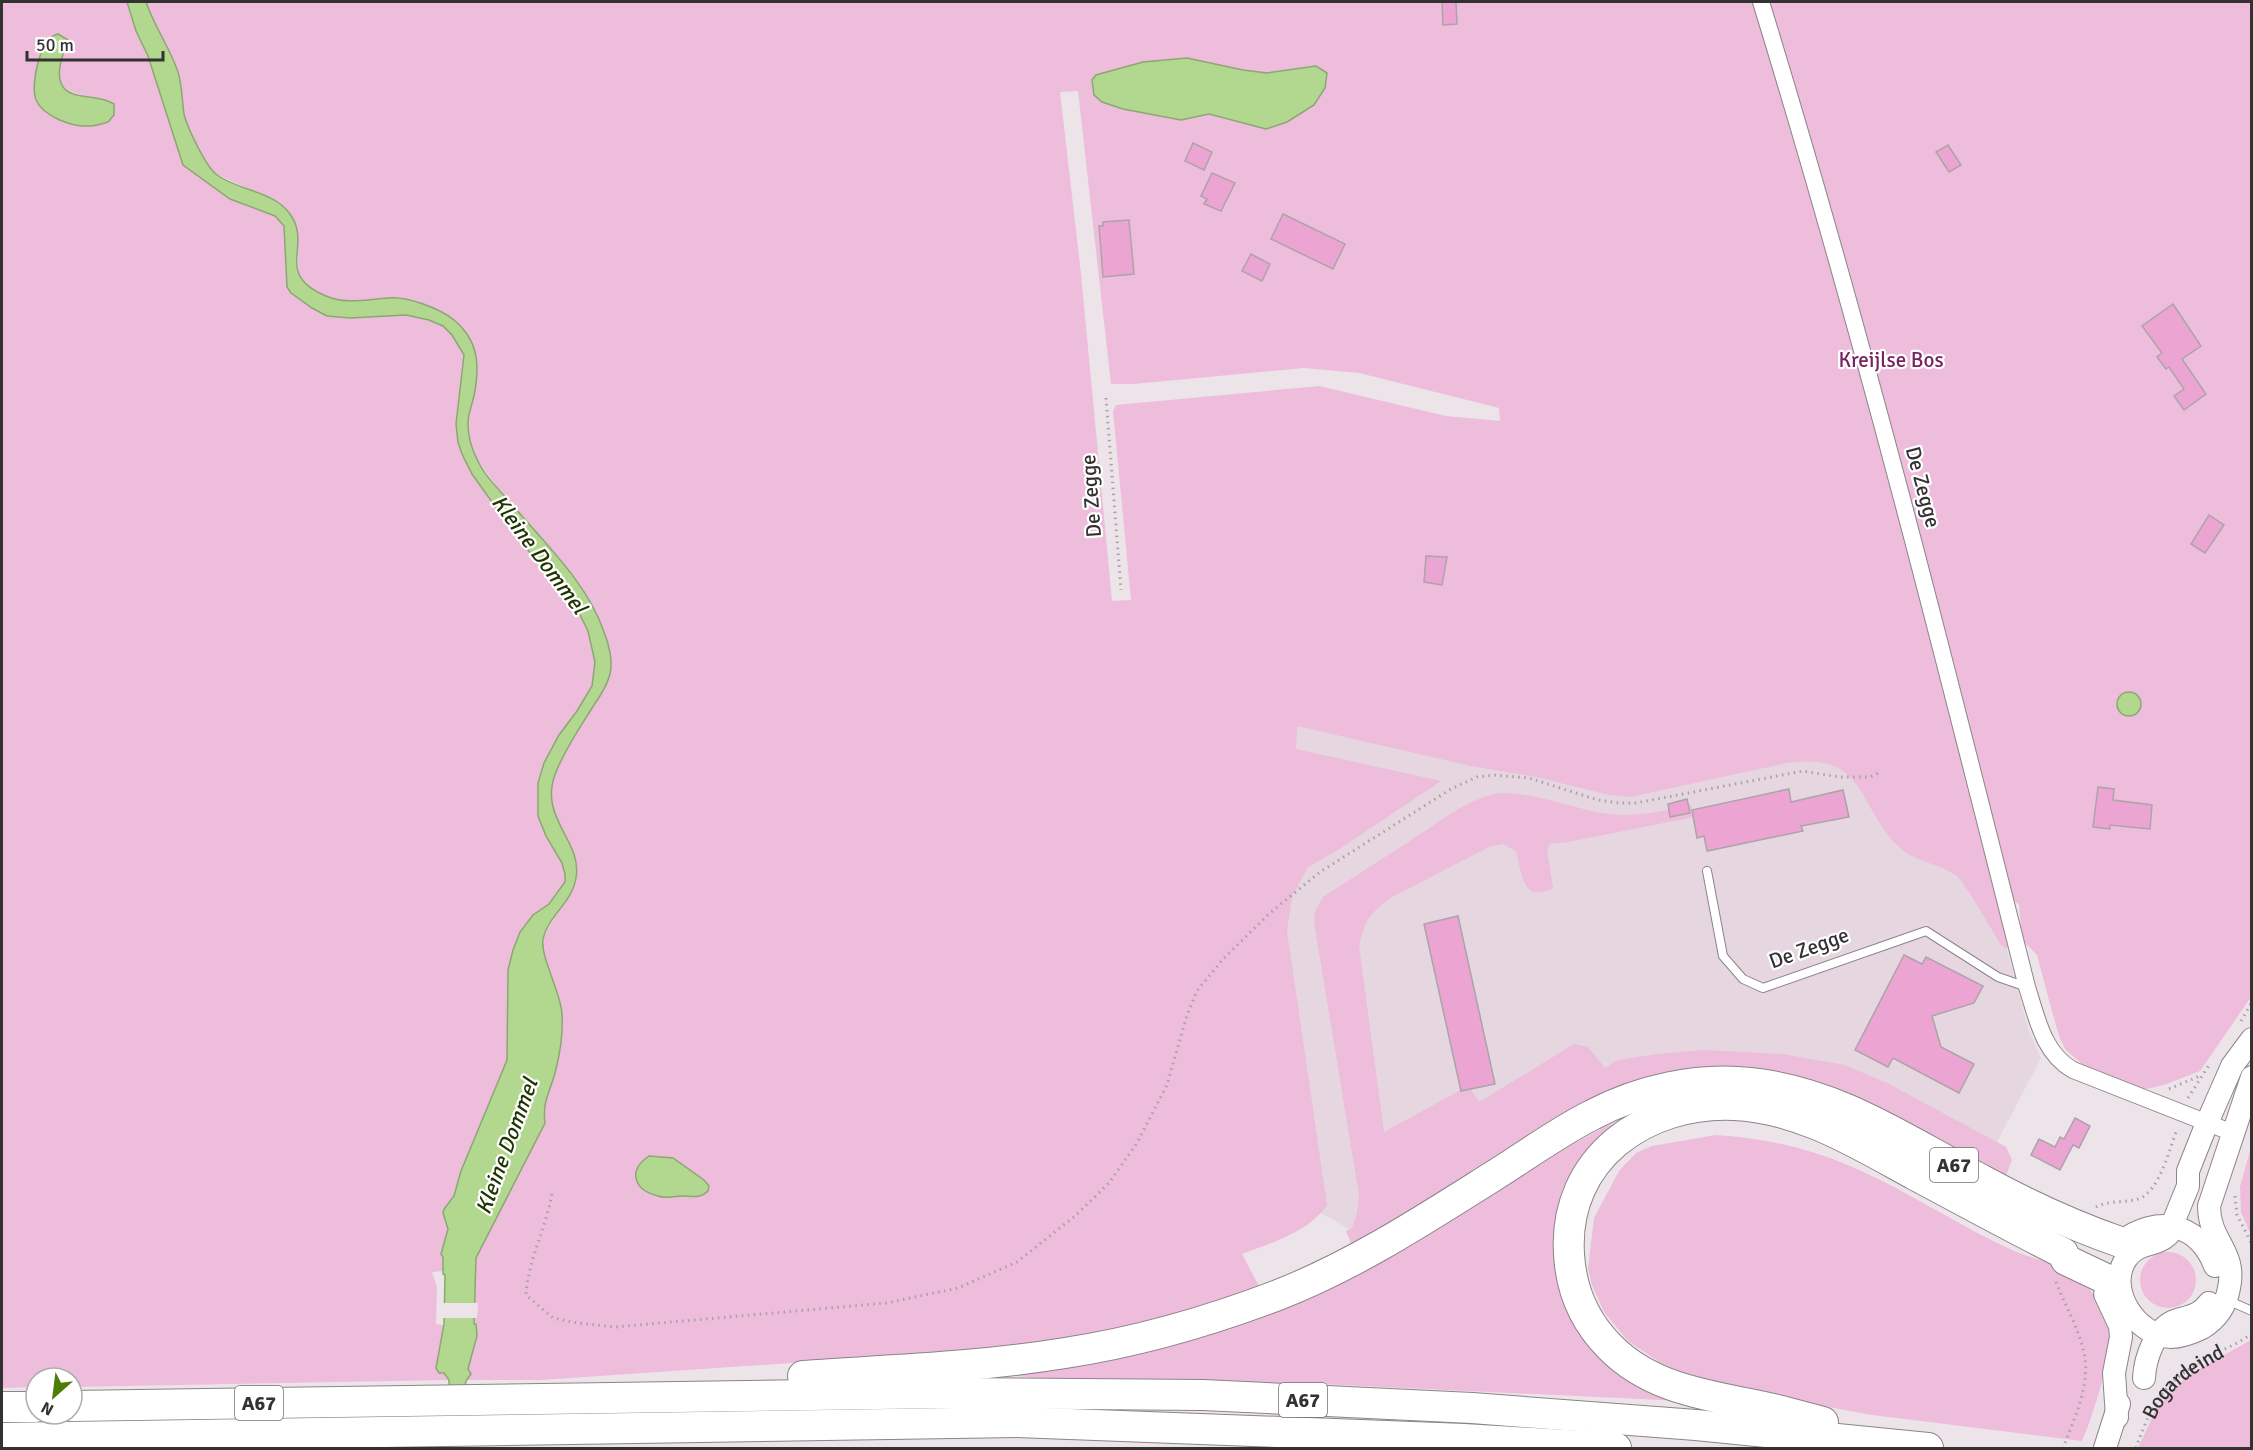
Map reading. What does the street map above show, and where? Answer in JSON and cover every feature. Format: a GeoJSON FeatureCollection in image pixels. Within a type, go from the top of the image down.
{"type":"FeatureCollection","features":[{"type":"Feature","properties":{"kind":"highway","name":"A67"},"geometry":{"type":"LineString","coordinates":[[686,1397],[759,1379],[996,1362],[1068,1353],[1187,1324],[1276,1295],[1372,1251],[1597,1112],[1653,1091],[1700,1084],[1747,1082],[1787,1088],[1837,1103],[2023,1201],[2080,1227],[2113,1265]]}},
{"type":"Feature","properties":{"kind":"highway","name":"A67"},"geometry":{"type":"LineString","coordinates":[[1924,1448],[1760,1406],[1681,1389],[1647,1375],[1611,1348],[1582,1309],[1569,1263],[1573,1208],[1584,1179],[1605,1151],[1630,1131],[1670,1113],[1700,1107],[1734,1105],[1771,1110],[1840,1134],[2063,1253],[2066,1260],[2113,1265]]}},
{"type":"Feature","properties":{"kind":"highway","name":"A67"},"geometry":{"type":"LineString","coordinates":[[84,1406],[944,1393],[1203,1395],[1472,1408],[1673,1423],[1924,1448]]}},
{"type":"Feature","properties":{"kind":"highway"},"geometry":{"type":"LineString","coordinates":[[2,1407],[24,1407]]}},
{"type":"Feature","properties":{"kind":"highway","name":"A67"},"geometry":{"type":"LineString","coordinates":[[2,1438],[1017,1422],[1464,1438],[1616,1449]]}},
{"type":"Feature","properties":{"kind":"highway","name":"A67"},"geometry":{"type":"LineString","coordinates":[[459,1431],[561,1444],[629,1449]]}},
{"type":"Feature","properties":{"kind":"main road"},"geometry":{"type":"LineString","coordinates":[[2113,1265],[2122,1266],[2139,1246],[2166,1238],[2178,1182],[2188,1171],[2232,1066],[2252,1039]]}},
{"type":"Feature","properties":{"kind":"main road"},"geometry":{"type":"LineString","coordinates":[[2221,1294],[2215,1266],[2207,1250],[2190,1233],[2167,1226],[2142,1229],[2113,1265],[2106,1298],[2128,1323],[2165,1335],[2171,1322],[2201,1312],[2213,1297],[2221,1294],[2231,1269],[2223,1247],[2211,1227],[2209,1206],[2252,1077]]}},
{"type":"Feature","properties":{"kind":"main road","name":"Bogardeind"},"geometry":{"type":"LineString","coordinates":[[2105,1449],[2136,1344],[2138,1330],[2128,1323]]}},
{"type":"Feature","properties":{"kind":"main road","name":"Bogardeind"},"geometry":{"type":"LineString","coordinates":[[2116,1417],[2144,1378],[2144,1365],[2165,1335]]}},
{"type":"Feature","properties":{"kind":"street","name":"De Zegge"},"geometry":{"type":"LineString","coordinates":[[1761,2],[1808,154],[1897,474],[2027,987],[2043,1037],[2058,1059],[2073,1070],[2233,1133]]}},
{"type":"Feature","properties":{"kind":"lane","name":"De Zegge"},"geometry":{"type":"LineString","coordinates":[[1707,871],[1723,956],[1743,978],[1764,988],[1926,931],[1998,977],[2027,987]]}},
{"type":"Feature","properties":{"kind":"lane"},"geometry":{"type":"LineString","coordinates":[[2221,1294],[2252,1311]]}},
{"type":"Feature","properties":{"kind":"path","name":"De Zegge"},"geometry":{"type":"LineString","coordinates":[[1106,398],[1121,590]]}},
{"type":"Feature","properties":{"kind":"path"},"geometry":{"type":"LineString","coordinates":[[552,1194],[550,1208],[527,1277],[526,1295],[553,1318],[615,1327],[886,1303],[958,1288],[1017,1262],[1075,1216],[1108,1183],[1137,1143],[1167,1085],[1186,1015],[1197,991],[1223,959],[1270,913],[1320,872],[1451,789],[1478,777],[1510,776],[1529,778],[1598,800],[1636,803],[1803,771],[1839,777],[1870,777],[1881,772]]}},
{"type":"Feature","properties":{"kind":"path"},"geometry":{"type":"LineString","coordinates":[[2182,1114],[2191,1090],[2202,1075]]}},
{"type":"Feature","properties":{"kind":"path"},"geometry":{"type":"LineString","coordinates":[[2145,1099],[2202,1075],[2225,1082]]}},
{"type":"Feature","properties":{"kind":"path"},"geometry":{"type":"LineString","coordinates":[[2235,1192],[2238,1215],[2252,1244]]}},
{"type":"Feature","properties":{"kind":"path","name":"Bogardeind"},"geometry":{"type":"LineString","coordinates":[[2136,1449],[2149,1415],[2168,1385],[2192,1366],[2252,1333]]}},
{"type":"Feature","properties":{"kind":"shaded area"},"geometry":{"type":"Polygon","coordinates":[[[1863,699],[2003,935],[2029,1031],[2041,1058],[1997,1142],[1727,1066],[1358,1234],[1312,1208],[1271,988],[1276,707],[1863,699]]]}},
{"type":"Feature","properties":{"kind":"green space"},"geometry":{"type":"Polygon","coordinates":[[[2,2],[127,2],[136,31],[148,56],[183,165],[230,199],[275,216],[284,226],[287,287],[379,315],[406,315],[429,320],[443,326],[452,335],[464,355],[456,424],[462,454],[472,474],[517,537],[577,609],[588,631],[595,662],[592,686],[559,735],[544,763],[538,783],[538,816],[546,836],[562,863],[565,882],[549,904],[533,915],[520,932],[513,950],[508,970],[507,1060],[461,1171],[454,1196],[446,1206],[444,1219],[448,1229],[441,1254],[443,1271],[432,1272],[437,1287],[436,1324],[443,1325],[441,1360],[449,1380],[84,1387],[84,1366],[24,1366],[24,1387],[2,1388],[2,2]],[[62,55],[35,97],[106,100],[69,90],[63,86],[60,79],[62,55]]]}},
{"type":"Feature","properties":{"kind":"green space","name":"Kreijlse Bos"},"geometry":{"type":"Polygon","coordinates":[[[146,2],[2251,2],[2251,997],[2200,1071],[2164,1085],[2142,1090],[2088,1069],[2066,1050],[2060,1039],[2037,955],[2022,940],[2019,904],[1994,892],[2008,945],[2006,949],[2001,945],[1960,879],[1940,867],[1916,858],[1895,843],[1855,782],[1844,772],[1831,765],[1812,762],[1787,763],[1630,797],[1609,795],[1536,777],[1471,766],[1297,726],[1296,749],[1441,781],[1338,850],[1308,867],[1292,897],[1287,931],[1327,1205],[1310,1222],[1289,1236],[1242,1254],[1261,1290],[1208,1306],[1086,1335],[981,1350],[541,1380],[467,1380],[471,1374],[468,1370],[477,1335],[474,1324],[476,1258],[545,1123],[543,1109],[556,1068],[562,1014],[542,948],[548,929],[573,889],[577,872],[572,852],[555,815],[550,792],[552,781],[564,754],[605,687],[590,603],[576,580],[499,490],[477,459],[469,439],[468,421],[475,388],[452,319],[365,301],[342,302],[304,285],[299,277],[293,218],[265,196],[216,174],[203,159],[185,119],[178,72],[146,2]],[[1316,66],[1267,73],[1243,70],[1102,102],[1123,109],[1181,120],[1209,114],[1228,120],[1316,66]],[[1078,91],[1060,92],[1081,274],[1112,601],[1131,600],[1113,411],[1116,405],[1319,386],[1446,416],[1500,421],[1499,408],[1359,373],[1304,368],[1133,384],[1111,384],[1078,91]],[[681,1164],[680,1196],[698,1197],[709,1186],[681,1164]]]}},
{"type":"Feature","properties":{"kind":"green space"},"geometry":{"type":"Polygon","coordinates":[[[1501,793],[1542,798],[1595,812],[1619,815],[1650,813],[1691,805],[1694,817],[1550,844],[1547,849],[1553,888],[1543,892],[1535,892],[1525,884],[1516,851],[1503,844],[1491,846],[1390,898],[1372,914],[1366,923],[1359,946],[1384,1132],[1468,1086],[1481,1101],[1574,1044],[1588,1047],[1605,1068],[1618,1060],[1705,1050],[1782,1054],[1845,1065],[1889,1084],[2006,1147],[2012,1160],[2003,1184],[1676,1081],[1353,1248],[1346,1231],[1352,1228],[1359,1195],[1314,922],[1315,911],[1323,897],[1446,817],[1478,799],[1501,793]]]}},
{"type":"Feature","properties":{"kind":"green space"},"geometry":{"type":"Polygon","coordinates":[[[1645,1115],[1594,1153],[1565,1288],[1683,1401],[1321,1384],[1039,1378],[970,1372],[1341,1283],[1412,1243],[1526,1169],[1607,1126],[1645,1115]]]}},
{"type":"Feature","properties":{"kind":"green space"},"geometry":{"type":"Polygon","coordinates":[[[1716,1135],[1788,1146],[1840,1162],[1877,1178],[1994,1242],[2062,1268],[2085,1282],[2101,1310],[2108,1326],[2109,1336],[2101,1384],[2082,1441],[1872,1415],[1741,1391],[1701,1381],[1659,1362],[1628,1341],[1604,1312],[1592,1285],[1588,1269],[1594,1218],[1619,1171],[1636,1153],[1652,1146],[1716,1135]]]}},
{"type":"Feature","properties":{"kind":"green space"},"geometry":{"type":"Polygon","coordinates":[[[2251,1147],[2251,1235],[2241,1212],[2240,1187],[2251,1147]]]}},
{"type":"Feature","properties":{"kind":"green space"},"geometry":{"type":"Polygon","coordinates":[[[2162,1252],[2174,1252],[2184,1256],[2192,1264],[2196,1280],[2192,1296],[2184,1304],[2174,1308],[2162,1308],[2152,1304],[2144,1296],[2140,1286],[2140,1274],[2144,1264],[2152,1256],[2162,1252]]]}},
{"type":"Feature","properties":{"kind":"green space"},"geometry":{"type":"Polygon","coordinates":[[[2252,1341],[2251,1448],[2138,1448],[2156,1409],[2187,1376],[2252,1341]]]}},
{"type":"Feature","properties":{"kind":"water","name":"Kleine Dommel"},"geometry":{"type":"Polygon","coordinates":[[[127,2],[146,2],[178,72],[184,114],[189,128],[213,171],[235,185],[275,200],[290,214],[298,237],[297,269],[301,278],[310,287],[334,299],[357,301],[396,298],[413,301],[440,311],[454,320],[469,336],[477,364],[476,385],[468,423],[474,453],[491,481],[550,548],[587,596],[609,647],[611,669],[607,682],[564,755],[552,788],[552,803],[556,816],[573,852],[576,864],[574,887],[550,923],[543,939],[545,955],[561,1005],[562,1035],[557,1063],[546,1102],[545,1123],[476,1258],[474,1324],[476,1324],[477,1336],[468,1369],[471,1374],[466,1381],[451,1448],[449,1380],[436,1368],[444,1324],[445,1275],[441,1254],[448,1229],[443,1213],[454,1196],[461,1171],[507,1060],[508,970],[513,950],[520,932],[533,915],[549,904],[565,882],[562,863],[546,836],[538,816],[538,783],[544,763],[559,735],[592,686],[595,662],[588,631],[577,609],[517,537],[472,474],[462,454],[456,424],[464,355],[452,335],[443,326],[406,315],[350,318],[327,316],[291,293],[287,287],[284,226],[275,216],[230,199],[183,165],[148,56],[136,31],[127,2]]]}},
{"type":"Feature","properties":{"kind":"water"},"geometry":{"type":"Polygon","coordinates":[[[58,34],[68,40],[59,72],[63,86],[68,92],[114,104],[114,115],[108,122],[89,126],[67,123],[45,111],[36,100],[34,84],[38,63],[46,43],[58,34]]]}},
{"type":"Feature","properties":{"kind":"water"},"geometry":{"type":"Polygon","coordinates":[[[1187,58],[1267,73],[1316,66],[1327,73],[1325,88],[1314,105],[1287,122],[1266,129],[1209,114],[1181,120],[1123,109],[1102,102],[1094,95],[1092,80],[1096,75],[1143,62],[1187,58]]]}},
{"type":"Feature","properties":{"kind":"water"},"geometry":{"type":"Polygon","coordinates":[[[2129,692],[2134,693],[2140,699],[2140,709],[2134,715],[2129,716],[2124,715],[2118,709],[2117,704],[2118,699],[2124,693],[2129,692]]]}},
{"type":"Feature","properties":{"kind":"water"},"geometry":{"type":"Polygon","coordinates":[[[649,1156],[673,1158],[704,1180],[709,1186],[708,1191],[696,1196],[664,1197],[643,1189],[636,1179],[636,1174],[642,1162],[649,1156]]]}},
{"type":"Feature","properties":{"kind":"pier"},"geometry":{"type":"Polygon","coordinates":[[[442,1303],[478,1303],[477,1318],[441,1318],[442,1303]]]}},
{"type":"Feature","properties":{"kind":"building"},"geometry":{"type":"Polygon","coordinates":[[[1442,2],[1456,2],[1457,24],[1443,25],[1442,2]]]}},
{"type":"Feature","properties":{"kind":"building"},"geometry":{"type":"Polygon","coordinates":[[[1193,143],[1212,152],[1204,170],[1185,161],[1193,143]]]}},
{"type":"Feature","properties":{"kind":"building"},"geometry":{"type":"Polygon","coordinates":[[[1948,145],[1961,165],[1949,172],[1936,152],[1948,145]]]}},
{"type":"Feature","properties":{"kind":"building"},"geometry":{"type":"Polygon","coordinates":[[[1212,173],[1235,183],[1221,211],[1204,204],[1207,199],[1201,196],[1212,173]]]}},
{"type":"Feature","properties":{"kind":"building"},"geometry":{"type":"Polygon","coordinates":[[[1283,214],[1345,244],[1333,269],[1271,239],[1283,214]]]}},
{"type":"Feature","properties":{"kind":"building"},"geometry":{"type":"Polygon","coordinates":[[[1129,220],[1134,274],[1103,277],[1099,226],[1103,226],[1103,222],[1129,220]]]}},
{"type":"Feature","properties":{"kind":"building"},"geometry":{"type":"Polygon","coordinates":[[[1251,254],[1270,264],[1262,281],[1242,271],[1251,254]]]}},
{"type":"Feature","properties":{"kind":"building"},"geometry":{"type":"Polygon","coordinates":[[[2173,304],[2201,346],[2182,359],[2206,394],[2184,410],[2174,396],[2184,389],[2169,367],[2166,369],[2157,357],[2162,353],[2142,326],[2173,304]]]}},
{"type":"Feature","properties":{"kind":"building"},"geometry":{"type":"Polygon","coordinates":[[[2209,515],[2224,525],[2205,553],[2191,544],[2209,515]]]}},
{"type":"Feature","properties":{"kind":"building"},"geometry":{"type":"Polygon","coordinates":[[[1426,556],[1447,557],[1442,585],[1424,582],[1426,556]]]}},
{"type":"Feature","properties":{"kind":"building"},"geometry":{"type":"Polygon","coordinates":[[[2098,787],[2114,789],[2113,800],[2152,805],[2150,829],[2110,825],[2110,829],[2093,827],[2098,787]]]}},
{"type":"Feature","properties":{"kind":"building"},"geometry":{"type":"Polygon","coordinates":[[[1789,789],[1791,802],[1843,790],[1849,817],[1801,826],[1803,831],[1707,851],[1704,836],[1697,838],[1692,810],[1789,789]]]}},
{"type":"Feature","properties":{"kind":"building"},"geometry":{"type":"Polygon","coordinates":[[[1687,799],[1690,813],[1670,817],[1668,804],[1687,799]]]}},
{"type":"Feature","properties":{"kind":"building"},"geometry":{"type":"Polygon","coordinates":[[[1458,916],[1495,1084],[1461,1091],[1424,924],[1458,916]]]}},
{"type":"Feature","properties":{"kind":"building"},"geometry":{"type":"Polygon","coordinates":[[[1904,955],[1922,964],[1926,957],[1983,986],[1974,1003],[1932,1016],[1941,1047],[1974,1064],[1959,1093],[1893,1058],[1888,1067],[1855,1050],[1904,955]]]}},
{"type":"Feature","properties":{"kind":"building"},"geometry":{"type":"Polygon","coordinates":[[[2075,1118],[2090,1126],[2079,1148],[2073,1145],[2060,1170],[2031,1155],[2039,1139],[2055,1147],[2060,1137],[2064,1139],[2075,1118]]]}}]}
